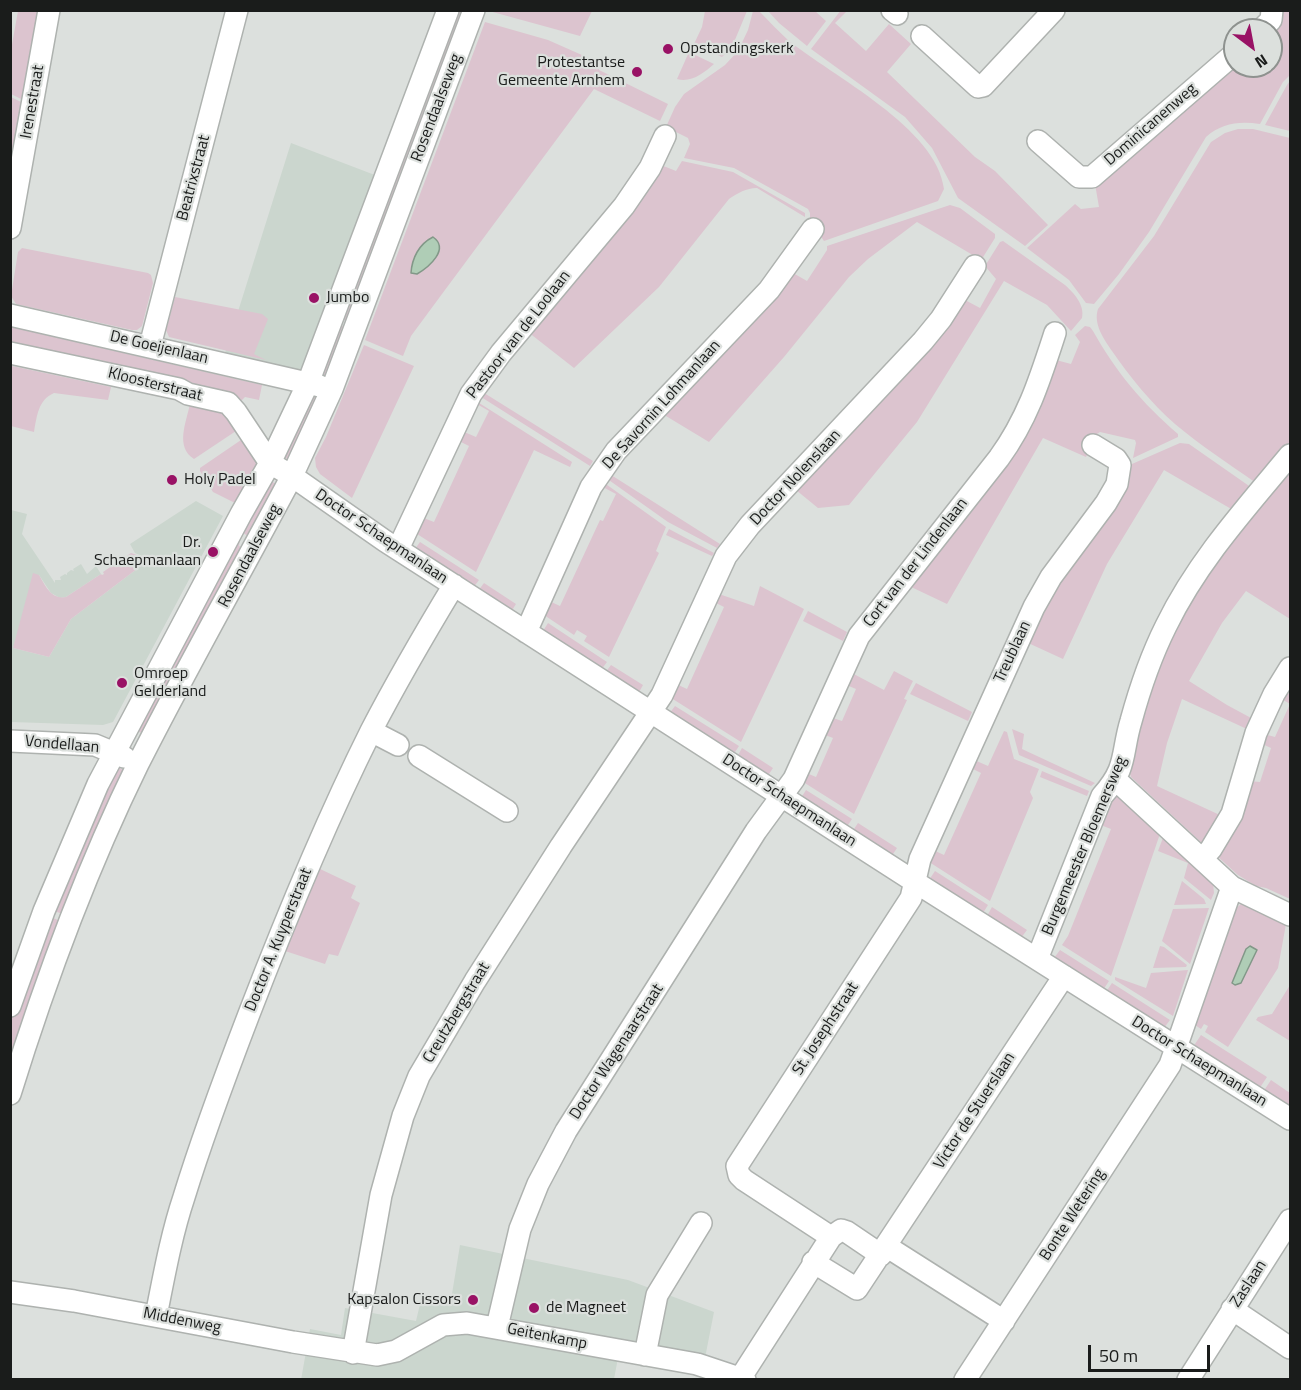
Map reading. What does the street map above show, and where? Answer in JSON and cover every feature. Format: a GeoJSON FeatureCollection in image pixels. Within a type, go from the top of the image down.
{"type":"FeatureCollection","features":[{"type":"Feature","properties":{"kind":"street","name":"Irenestraat"},"geometry":{"type":"LineString","coordinates":[[10,228],[49,10]]}},
{"type":"Feature","properties":{"kind":"street","name":"Beatrixstraat"},"geometry":{"type":"LineString","coordinates":[[150,346],[237,10]]}},
{"type":"Feature","properties":{"kind":"street","name":"Rosendaalseweg"},"geometry":{"type":"LineString","coordinates":[[10,1006],[44,910],[114,752],[270,463],[308,383],[448,10]]}},
{"type":"Feature","properties":{"kind":"street","name":"Rosendaalseweg"},"geometry":{"type":"LineString","coordinates":[[10,1094],[42,995],[70,922],[138,764],[292,476],[332,389],[474,10]]}},
{"type":"Feature","properties":{"kind":"street"},"geometry":{"type":"LineString","coordinates":[[922,36],[978,87],[983,86],[1054,10]]}},
{"type":"Feature","properties":{"kind":"street","name":"Dominicanenweg"},"geometry":{"type":"LineString","coordinates":[[1038,141],[1079,177],[1092,177],[1223,63]]}},
{"type":"Feature","properties":{"kind":"street","name":"Pastoor van de Loolaan"},"geometry":{"type":"LineString","coordinates":[[398,549],[471,394],[501,353],[624,206],[650,168],[665,136]]}},
{"type":"Feature","properties":{"kind":"street","name":"De Savornin Lohmanlaan"},"geometry":{"type":"LineString","coordinates":[[526,632],[598,476],[616,451],[768,290],[813,229]]}},
{"type":"Feature","properties":{"kind":"street","name":"Doctor Nolenslaan"},"geometry":{"type":"LineString","coordinates":[[650,711],[662,695],[726,556],[750,525],[923,341],[941,319],[975,266]]}},
{"type":"Feature","properties":{"kind":"street","name":"De Goeijenlaan"},"geometry":{"type":"LineString","coordinates":[[10,315],[332,389]]}},
{"type":"Feature","properties":{"kind":"street","name":"Cort van der Lindenlaan"},"geometry":{"type":"LineString","coordinates":[[781,796],[794,779],[859,636],[999,458],[1019,428],[1034,398],[1055,333]]}},
{"type":"Feature","properties":{"kind":"street","name":"Kloosterstraat"},"geometry":{"type":"LineString","coordinates":[[10,353],[179,389],[188,394],[228,403],[270,463]]}},
{"type":"Feature","properties":{"kind":"street","name":"Treublaan"},"geometry":{"type":"LineString","coordinates":[[915,882],[920,859],[1034,607],[1051,577],[1089,527],[1117,484],[1120,465],[1116,459],[1093,445]]}},
{"type":"Feature","properties":{"kind":"street","name":"Burgemeester Bloemersweg"},"geometry":{"type":"LineString","coordinates":[[1037,959],[1102,796],[1116,780],[1123,763],[1128,730],[1144,676],[1166,625],[1201,565],[1229,527],[1290,455]]}},
{"type":"Feature","properties":{"kind":"street","name":"Doctor Schaepmanlaan"},"geometry":{"type":"LineString","coordinates":[[270,463],[526,632],[1290,1119]]}},
{"type":"Feature","properties":{"kind":"street","name":"Doctor A. Kuyperstraat"},"geometry":{"type":"LineString","coordinates":[[156,1316],[167,1258],[183,1198],[223,1081],[310,860],[371,731],[412,655],[454,585]]}},
{"type":"Feature","properties":{"kind":"street"},"geometry":{"type":"LineString","coordinates":[[1202,860],[1232,814],[1256,733],[1274,694],[1290,668]]}},
{"type":"Feature","properties":{"kind":"street","name":"Creutzbergstraat"},"geometry":{"type":"LineString","coordinates":[[354,1353],[381,1195],[403,1116],[419,1076],[491,954],[650,711]]}},
{"type":"Feature","properties":{"kind":"street"},"geometry":{"type":"LineString","coordinates":[[371,731],[398,746]]}},
{"type":"Feature","properties":{"kind":"street","name":"Vondellaan"},"geometry":{"type":"LineString","coordinates":[[10,741],[94,746],[114,752],[138,764]]}},
{"type":"Feature","properties":{"kind":"street"},"geometry":{"type":"LineString","coordinates":[[419,756],[507,811]]}},
{"type":"Feature","properties":{"kind":"street"},"geometry":{"type":"LineString","coordinates":[[1116,780],[1232,887],[1290,915]]}},
{"type":"Feature","properties":{"kind":"street","name":"Doctor Wagenaarstraat"},"geometry":{"type":"LineString","coordinates":[[497,1327],[520,1229],[538,1184],[566,1131],[756,831],[781,796]]}},
{"type":"Feature","properties":{"kind":"street","name":"St. Josephstraat"},"geometry":{"type":"LineString","coordinates":[[831,1237],[744,1180],[739,1175],[737,1166],[911,898],[915,882]]}},
{"type":"Feature","properties":{"kind":"street","name":"Bonte Wetering"},"geometry":{"type":"LineString","coordinates":[[965,1380],[1170,1065],[1232,887]]}},
{"type":"Feature","properties":{"kind":"street","name":"Victor de Stuerslaan"},"geometry":{"type":"LineString","coordinates":[[813,1262],[857,1289],[1064,976]]}},
{"type":"Feature","properties":{"kind":"street","name":"Zaslaan"},"geometry":{"type":"LineString","coordinates":[[1188,1380],[1290,1220]]}},
{"type":"Feature","properties":{"kind":"street"},"geometry":{"type":"LineString","coordinates":[[645,1355],[657,1295],[701,1223]]}},
{"type":"Feature","properties":{"kind":"street"},"geometry":{"type":"LineString","coordinates":[[743,1378],[813,1262],[831,1237],[841,1230],[884,1250],[1004,1321]]}},
{"type":"Feature","properties":{"kind":"street","name":"Middenweg"},"geometry":{"type":"LineString","coordinates":[[10,1292],[156,1316],[354,1353]]}},
{"type":"Feature","properties":{"kind":"street"},"geometry":{"type":"LineString","coordinates":[[1232,1310],[1290,1348]]}},
{"type":"Feature","properties":{"kind":"street","name":"Geitenkamp"},"geometry":{"type":"LineString","coordinates":[[354,1353],[386,1354],[396,1351],[434,1328],[451,1323],[467,1323],[697,1364],[743,1378]]}},
{"type":"Feature","properties":{"kind":"shaded area"},"geometry":{"type":"Polygon","coordinates":[[[489,10],[592,11],[580,36],[489,10]]]}},
{"type":"Feature","properties":{"kind":"shaded area"},"geometry":{"type":"Polygon","coordinates":[[[841,10],[847,11],[835,23],[866,51],[889,24],[911,44],[887,72],[975,157],[995,171],[1048,225],[1025,246],[958,198],[932,148],[905,117],[811,49],[841,10]]]}},
{"type":"Feature","properties":{"kind":"shaded area"},"geometry":{"type":"Polygon","coordinates":[[[18,11],[41,11],[25,101],[11,94],[11,50],[18,11]]]}},
{"type":"Feature","properties":{"kind":"shaded area"},"geometry":{"type":"Polygon","coordinates":[[[456,11],[467,11],[349,322],[342,319],[456,11]]]}},
{"type":"Feature","properties":{"kind":"shaded area"},"geometry":{"type":"Polygon","coordinates":[[[705,11],[747,11],[732,47],[722,57],[694,44],[702,27],[705,11]]]}},
{"type":"Feature","properties":{"kind":"shaded area"},"geometry":{"type":"Polygon","coordinates":[[[753,11],[759,11],[788,40],[880,105],[923,145],[937,167],[944,189],[938,201],[824,241],[810,220],[808,209],[734,168],[684,158],[690,144],[688,138],[666,127],[675,107],[684,94],[725,65],[738,51],[748,30],[753,11]]]}},
{"type":"Feature","properties":{"kind":"shaded area"},"geometry":{"type":"Polygon","coordinates":[[[768,11],[815,11],[826,21],[807,46],[768,11]]]}},
{"type":"Feature","properties":{"kind":"shaded area"},"geometry":{"type":"Polygon","coordinates":[[[1279,11],[1290,11],[1290,75],[1283,82],[1260,124],[1231,124],[1206,137],[1149,232],[1119,274],[1094,304],[1086,303],[1069,280],[1027,248],[1075,204],[1081,209],[1099,207],[1095,184],[1223,76],[1223,78],[1283,78],[1282,18],[1279,11]]]}},
{"type":"Feature","properties":{"kind":"shaded area"},"geometry":{"type":"Polygon","coordinates":[[[485,22],[548,40],[600,63],[599,70],[668,104],[660,121],[594,89],[411,336],[403,356],[365,340],[485,22]]]}},
{"type":"Feature","properties":{"kind":"shaded area"},"geometry":{"type":"Polygon","coordinates":[[[689,52],[714,64],[702,74],[687,80],[677,79],[689,52]]]}},
{"type":"Feature","properties":{"kind":"shaded area"},"geometry":{"type":"Polygon","coordinates":[[[1290,81],[1290,131],[1265,125],[1287,85],[1290,81]]]}},
{"type":"Feature","properties":{"kind":"shaded area"},"geometry":{"type":"Polygon","coordinates":[[[11,97],[25,104],[11,185],[11,97]]]}},
{"type":"Feature","properties":{"kind":"shaded area"},"geometry":{"type":"Polygon","coordinates":[[[1238,129],[1253,129],[1290,138],[1290,443],[1256,483],[1194,439],[1158,407],[1112,351],[1100,331],[1097,320],[1098,309],[1154,236],[1211,142],[1225,133],[1238,129]]]}},
{"type":"Feature","properties":{"kind":"shaded area"},"geometry":{"type":"Polygon","coordinates":[[[291,143],[380,177],[302,372],[224,356],[291,143]]]}},
{"type":"Feature","properties":{"kind":"shaded area"},"geometry":{"type":"Polygon","coordinates":[[[682,161],[733,172],[805,213],[805,217],[757,188],[746,190],[732,197],[659,287],[574,368],[528,332],[661,165],[676,171],[682,161]]]}},
{"type":"Feature","properties":{"kind":"shaded area"},"geometry":{"type":"Polygon","coordinates":[[[950,205],[960,208],[995,234],[995,238],[980,262],[971,254],[917,222],[868,259],[849,277],[784,357],[709,442],[661,413],[793,273],[807,281],[827,250],[827,246],[950,205]]]}},
{"type":"Feature","properties":{"kind":"shaded area"},"geometry":{"type":"Polygon","coordinates":[[[433,237],[439,247],[436,257],[417,274],[411,273],[417,252],[433,237]]]}},
{"type":"Feature","properties":{"kind":"shaded area"},"geometry":{"type":"Polygon","coordinates":[[[1003,241],[1065,285],[1080,304],[1082,318],[1071,331],[1047,305],[1004,281],[917,422],[849,505],[818,508],[796,490],[965,300],[980,308],[996,279],[985,266],[1000,242],[1003,241]]]}},
{"type":"Feature","properties":{"kind":"shaded area"},"geometry":{"type":"Polygon","coordinates":[[[22,248],[148,273],[153,283],[142,326],[137,330],[132,330],[16,304],[11,296],[18,252],[22,248]]]}},
{"type":"Feature","properties":{"kind":"shaded area"},"geometry":{"type":"Polygon","coordinates":[[[175,297],[262,314],[268,319],[254,354],[266,360],[169,337],[166,330],[175,297]]]}},
{"type":"Feature","properties":{"kind":"shaded area"},"geometry":{"type":"Polygon","coordinates":[[[340,325],[347,328],[329,378],[320,377],[340,325]]]}},
{"type":"Feature","properties":{"kind":"shaded area"},"geometry":{"type":"Polygon","coordinates":[[[1085,326],[1090,327],[1131,386],[1178,434],[1178,437],[1133,458],[1135,440],[1100,432],[1086,457],[1043,438],[947,604],[907,585],[1056,360],[1071,364],[1080,342],[1075,335],[1085,326]]]}},
{"type":"Feature","properties":{"kind":"shaded area"},"geometry":{"type":"Polygon","coordinates":[[[11,327],[262,385],[259,400],[245,397],[240,402],[11,347],[11,327]]]}},
{"type":"Feature","properties":{"kind":"shaded area"},"geometry":{"type":"Polygon","coordinates":[[[364,345],[414,366],[352,498],[320,474],[315,458],[364,345]]]}},
{"type":"Feature","properties":{"kind":"shaded area"},"geometry":{"type":"Polygon","coordinates":[[[12,366],[111,387],[108,400],[54,393],[41,404],[34,432],[11,426],[10,374],[12,366]]]}},
{"type":"Feature","properties":{"kind":"shaded area"},"geometry":{"type":"Polygon","coordinates":[[[481,391],[593,461],[590,466],[478,395],[481,391]]]}},
{"type":"Feature","properties":{"kind":"shaded area"},"geometry":{"type":"Polygon","coordinates":[[[311,397],[317,397],[289,460],[283,456],[311,397]]]}},
{"type":"Feature","properties":{"kind":"shaded area"},"geometry":{"type":"Polygon","coordinates":[[[476,401],[572,462],[570,467],[534,450],[476,572],[414,532],[421,517],[434,522],[469,446],[457,440],[462,431],[476,437],[489,411],[475,403],[476,401]]]}},
{"type":"Feature","properties":{"kind":"shaded area"},"geometry":{"type":"Polygon","coordinates":[[[190,404],[222,408],[236,431],[194,459],[188,454],[183,441],[190,404]]]}},
{"type":"Feature","properties":{"kind":"shaded area"},"geometry":{"type":"Polygon","coordinates":[[[244,440],[260,463],[239,503],[235,503],[213,492],[200,468],[244,440]]]}},
{"type":"Feature","properties":{"kind":"shaded area"},"geometry":{"type":"Polygon","coordinates":[[[1180,443],[1189,444],[1252,488],[1233,510],[1164,470],[1107,564],[1063,659],[1026,642],[1048,596],[1128,476],[1132,464],[1180,443]]]}},
{"type":"Feature","properties":{"kind":"shaded area"},"geometry":{"type":"Polygon","coordinates":[[[1290,467],[1290,619],[1246,591],[1222,623],[1189,681],[1253,719],[1249,730],[1182,699],[1167,743],[1157,786],[1222,816],[1204,845],[1131,777],[1129,771],[1134,744],[1163,652],[1207,569],[1290,467]]]}},
{"type":"Feature","properties":{"kind":"shaded area"},"geometry":{"type":"Polygon","coordinates":[[[608,473],[720,544],[717,548],[668,522],[606,478],[608,473]]]}},
{"type":"Feature","properties":{"kind":"shaded area"},"geometry":{"type":"Polygon","coordinates":[[[270,481],[277,484],[248,536],[240,531],[270,481]]]}},
{"type":"Feature","properties":{"kind":"shaded area"},"geometry":{"type":"Polygon","coordinates":[[[603,482],[666,527],[656,551],[659,553],[609,657],[584,641],[587,636],[577,630],[574,635],[541,613],[547,600],[560,606],[600,520],[603,521],[616,494],[601,486],[603,482]]]}},
{"type":"Feature","properties":{"kind":"shaded area"},"geometry":{"type":"Polygon","coordinates":[[[196,501],[223,516],[113,722],[103,725],[11,722],[11,510],[27,514],[22,534],[55,583],[55,580],[61,580],[60,577],[67,575],[71,570],[74,571],[73,569],[81,564],[87,574],[96,566],[101,574],[66,597],[60,598],[51,593],[39,575],[13,648],[49,657],[71,619],[142,565],[146,558],[135,553],[130,544],[196,501]]]}},
{"type":"Feature","properties":{"kind":"shaded area"},"geometry":{"type":"Polygon","coordinates":[[[669,529],[714,553],[712,556],[666,535],[669,529]]]}},
{"type":"Feature","properties":{"kind":"shaded area"},"geometry":{"type":"Polygon","coordinates":[[[237,536],[240,538],[239,546],[246,549],[146,735],[133,729],[237,536]]]}},
{"type":"Feature","properties":{"kind":"shaded area"},"geometry":{"type":"Polygon","coordinates":[[[420,542],[479,580],[473,588],[415,549],[420,542]]]}},
{"type":"Feature","properties":{"kind":"shaded area"},"geometry":{"type":"Polygon","coordinates":[[[131,553],[146,558],[142,565],[71,619],[49,657],[13,648],[33,573],[39,575],[52,594],[66,597],[104,574],[103,572],[131,553]]]}},
{"type":"Feature","properties":{"kind":"shaded area"},"geometry":{"type":"Polygon","coordinates":[[[484,583],[516,604],[511,612],[478,591],[484,583]]]}},
{"type":"Feature","properties":{"kind":"shaded area"},"geometry":{"type":"Polygon","coordinates":[[[760,586],[804,609],[741,742],[668,696],[674,683],[687,689],[724,607],[712,601],[716,593],[754,606],[760,586]]]}},
{"type":"Feature","properties":{"kind":"shaded area"},"geometry":{"type":"Polygon","coordinates":[[[808,611],[847,632],[843,641],[803,621],[808,611]]]}},
{"type":"Feature","properties":{"kind":"shaded area"},"geometry":{"type":"Polygon","coordinates":[[[548,623],[607,662],[601,670],[543,631],[548,623]]]}},
{"type":"Feature","properties":{"kind":"shaded area"},"geometry":{"type":"Polygon","coordinates":[[[611,665],[643,685],[638,694],[605,673],[611,665]]]}},
{"type":"Feature","properties":{"kind":"shaded area"},"geometry":{"type":"Polygon","coordinates":[[[894,671],[913,681],[904,699],[907,700],[854,814],[800,780],[804,772],[816,777],[833,738],[825,735],[833,718],[842,721],[856,689],[844,684],[850,672],[884,690],[894,671]]]}},
{"type":"Feature","properties":{"kind":"shaded area"},"geometry":{"type":"Polygon","coordinates":[[[916,683],[972,712],[968,721],[910,694],[916,683]]]}},
{"type":"Feature","properties":{"kind":"shaded area"},"geometry":{"type":"Polygon","coordinates":[[[1287,693],[1290,694],[1290,704],[1280,698],[1287,693]]]}},
{"type":"Feature","properties":{"kind":"shaded area"},"geometry":{"type":"Polygon","coordinates":[[[1290,704],[1290,899],[1256,886],[1238,875],[1216,855],[1249,781],[1260,782],[1271,748],[1260,743],[1264,734],[1275,737],[1290,704]]]}},
{"type":"Feature","properties":{"kind":"shaded area"},"geometry":{"type":"Polygon","coordinates":[[[675,706],[739,746],[733,755],[669,714],[675,706]]]}},
{"type":"Feature","properties":{"kind":"shaded area"},"geometry":{"type":"Polygon","coordinates":[[[1012,729],[1024,734],[1022,749],[1095,783],[1091,786],[1019,755],[1012,729]]]}},
{"type":"Feature","properties":{"kind":"shaded area"},"geometry":{"type":"Polygon","coordinates":[[[1004,731],[1007,732],[1014,759],[1039,769],[1030,792],[1033,798],[990,901],[926,860],[931,849],[944,855],[981,773],[969,767],[972,759],[988,766],[1004,731]]]}},
{"type":"Feature","properties":{"kind":"shaded area"},"geometry":{"type":"Polygon","coordinates":[[[742,748],[773,768],[767,777],[737,757],[742,748]]]}},
{"type":"Feature","properties":{"kind":"shaded area"},"geometry":{"type":"Polygon","coordinates":[[[118,767],[126,772],[65,915],[52,910],[84,831],[118,767]]]}},
{"type":"Feature","properties":{"kind":"shaded area"},"geometry":{"type":"Polygon","coordinates":[[[1042,771],[1089,791],[1087,796],[1040,777],[1042,771]]]}},
{"type":"Feature","properties":{"kind":"shaded area"},"geometry":{"type":"Polygon","coordinates":[[[806,790],[852,819],[846,828],[801,798],[806,790]]]}},
{"type":"Feature","properties":{"kind":"shaded area"},"geometry":{"type":"Polygon","coordinates":[[[1115,796],[1121,796],[1161,831],[1111,976],[1062,945],[1068,936],[1111,829],[1098,824],[1108,802],[1115,796]]]}},
{"type":"Feature","properties":{"kind":"shaded area"},"geometry":{"type":"Polygon","coordinates":[[[858,823],[897,848],[891,857],[852,832],[858,823]]]}},
{"type":"Feature","properties":{"kind":"shaded area"},"geometry":{"type":"Polygon","coordinates":[[[1164,835],[1213,883],[1214,893],[1211,900],[1184,878],[1188,863],[1158,851],[1164,835]]]}},
{"type":"Feature","properties":{"kind":"shaded area"},"geometry":{"type":"Polygon","coordinates":[[[318,868],[356,886],[351,898],[360,903],[338,956],[329,954],[325,964],[285,951],[318,868]]]}},
{"type":"Feature","properties":{"kind":"shaded area"},"geometry":{"type":"Polygon","coordinates":[[[935,871],[988,905],[983,913],[929,880],[935,871]]]}},
{"type":"Feature","properties":{"kind":"shaded area"},"geometry":{"type":"Polygon","coordinates":[[[1182,881],[1204,899],[1206,904],[1174,905],[1182,881]]]}},
{"type":"Feature","properties":{"kind":"shaded area"},"geometry":{"type":"Polygon","coordinates":[[[1241,904],[1286,924],[1278,968],[1228,1047],[1205,1032],[1208,1026],[1204,1024],[1201,1029],[1192,1023],[1192,1020],[1199,1017],[1232,915],[1241,904]]]}},
{"type":"Feature","properties":{"kind":"shaded area"},"geometry":{"type":"Polygon","coordinates":[[[992,907],[1027,930],[1021,938],[987,916],[992,907]]]}},
{"type":"Feature","properties":{"kind":"shaded area"},"geometry":{"type":"Polygon","coordinates":[[[1209,908],[1190,964],[1162,941],[1173,909],[1209,908]]]}},
{"type":"Feature","properties":{"kind":"shaded area"},"geometry":{"type":"Polygon","coordinates":[[[49,916],[62,922],[11,1074],[11,1020],[49,916]]]}},
{"type":"Feature","properties":{"kind":"shaded area"},"geometry":{"type":"Polygon","coordinates":[[[1160,946],[1187,965],[1186,967],[1153,968],[1160,946]]]}},
{"type":"Feature","properties":{"kind":"shaded area"},"geometry":{"type":"Polygon","coordinates":[[[1250,946],[1257,950],[1241,983],[1235,985],[1232,983],[1246,949],[1250,946]]]}},
{"type":"Feature","properties":{"kind":"shaded area"},"geometry":{"type":"Polygon","coordinates":[[[1060,950],[1109,981],[1103,990],[1054,958],[1060,950]]]}},
{"type":"Feature","properties":{"kind":"shaded area"},"geometry":{"type":"Polygon","coordinates":[[[1188,970],[1173,1016],[1115,980],[1115,977],[1146,988],[1151,973],[1188,970]]]}},
{"type":"Feature","properties":{"kind":"shaded area"},"geometry":{"type":"Polygon","coordinates":[[[1112,983],[1170,1020],[1164,1028],[1106,992],[1112,983]]]}},
{"type":"Feature","properties":{"kind":"shaded area"},"geometry":{"type":"Polygon","coordinates":[[[1290,985],[1290,1041],[1256,1020],[1258,1017],[1272,1014],[1290,985]]]}},
{"type":"Feature","properties":{"kind":"shaded area"},"geometry":{"type":"Polygon","coordinates":[[[1201,1035],[1267,1077],[1259,1089],[1193,1047],[1201,1035]]]}},
{"type":"Feature","properties":{"kind":"shaded area"},"geometry":{"type":"Polygon","coordinates":[[[1271,1080],[1290,1093],[1290,1109],[1263,1092],[1271,1080]]]}},
{"type":"Feature","properties":{"kind":"shaded area"},"geometry":{"type":"Polygon","coordinates":[[[460,1245],[628,1280],[714,1312],[705,1358],[621,1342],[614,1379],[301,1380],[310,1329],[341,1335],[345,1308],[416,1321],[421,1300],[428,1296],[451,1300],[460,1245]]]}},
{"type":"Feature","properties":{"kind":"place","name":"Opstandingskerk"},"geometry":{"type":"Point","coordinates":[668,49]}},
{"type":"Feature","properties":{"kind":"place","name":"Protestantse Gemeente Arnhem"},"geometry":{"type":"Point","coordinates":[637,72]}},
{"type":"Feature","properties":{"kind":"place","name":"Jumbo"},"geometry":{"type":"Point","coordinates":[314,298]}},
{"type":"Feature","properties":{"kind":"place","name":"Holy Padel"},"geometry":{"type":"Point","coordinates":[172,480]}},
{"type":"Feature","properties":{"kind":"place","name":"Dr. Schaepmanlaan"},"geometry":{"type":"Point","coordinates":[213,552]}},
{"type":"Feature","properties":{"kind":"place","name":"Omroep Gelderland"},"geometry":{"type":"Point","coordinates":[122,683]}},
{"type":"Feature","properties":{"kind":"place","name":"Kapsalon Cissors"},"geometry":{"type":"Point","coordinates":[473,1300]}},
{"type":"Feature","properties":{"kind":"place","name":"de Magneet"},"geometry":{"type":"Point","coordinates":[534,1308]}}]}
